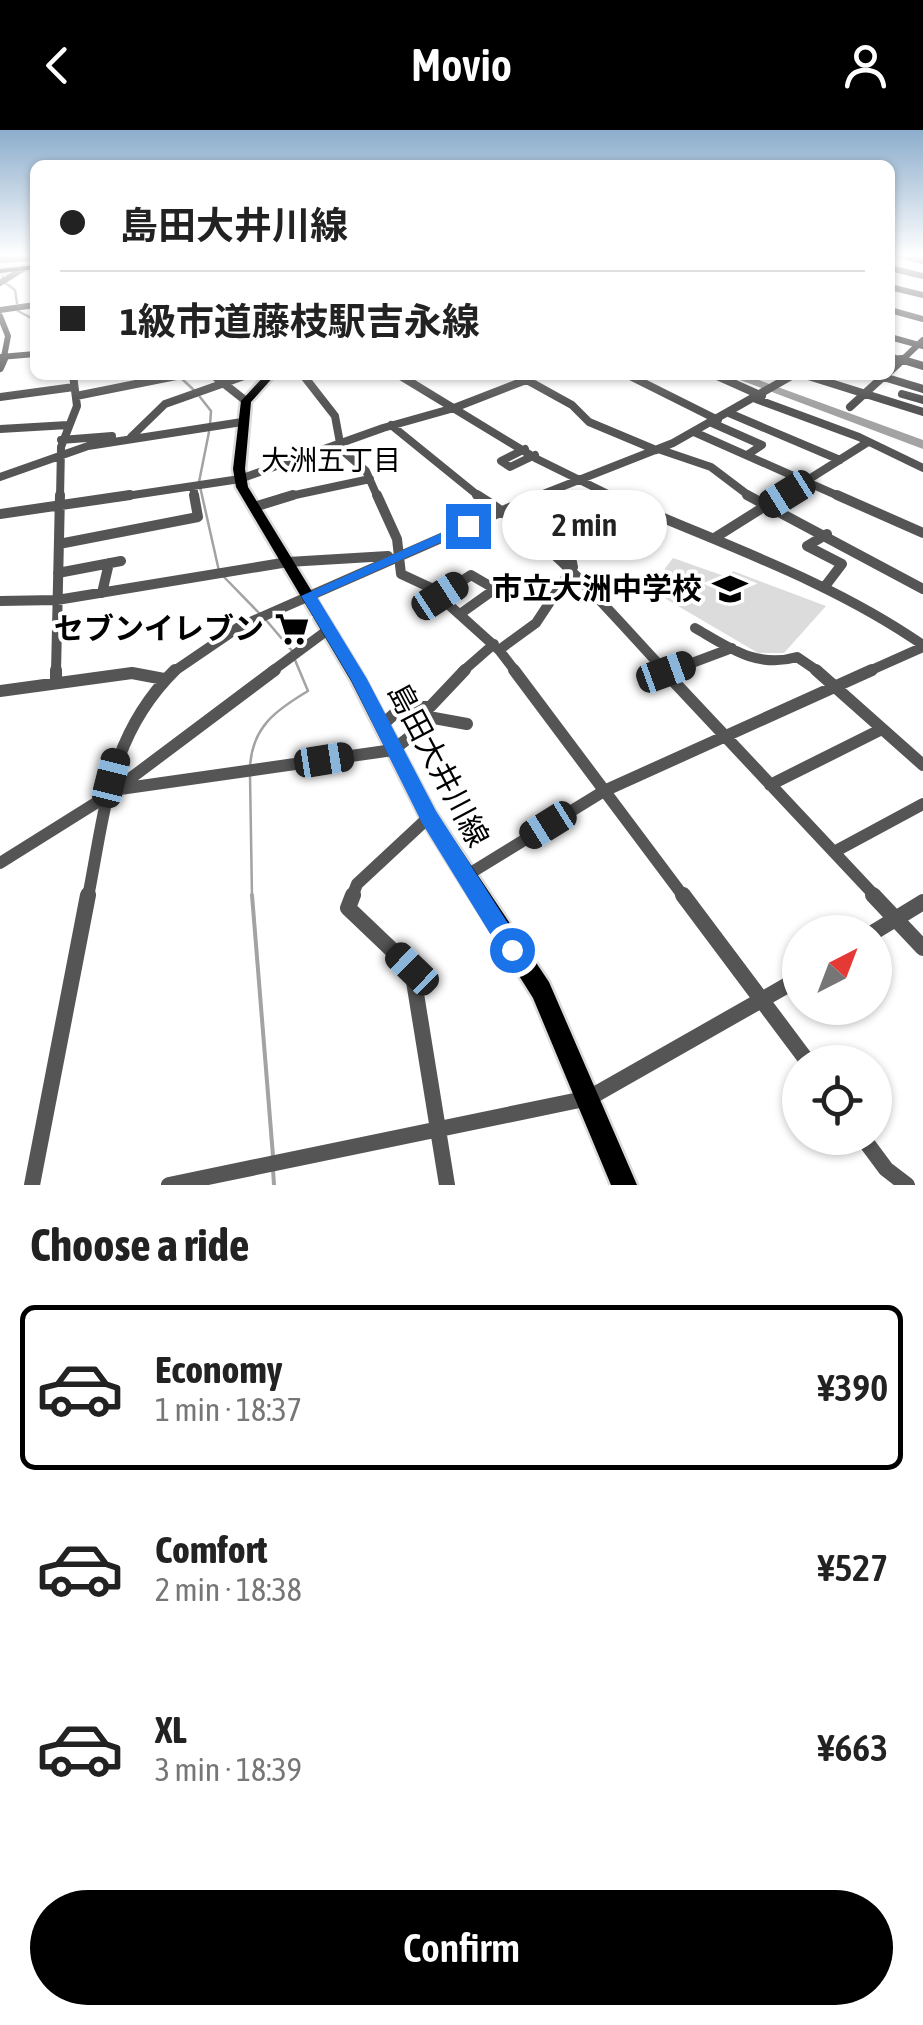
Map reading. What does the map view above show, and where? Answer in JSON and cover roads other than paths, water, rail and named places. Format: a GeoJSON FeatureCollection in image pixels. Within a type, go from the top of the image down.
{"type":"FeatureCollection","features":[{"type":"Feature","properties":{"kind":"main road"},"geometry":{"type":"LineString","coordinates":[[246,401],[265,380]]}},
{"type":"Feature","properties":{"kind":"main road","name":"島田大井川線"},"geometry":{"type":"LineString","coordinates":[[246,401],[240,479],[329,629],[464,877],[541,990],[624,1185]]}},
{"type":"Feature","properties":{"kind":"street"},"geometry":{"type":"LineString","coordinates":[[0,368],[8,339],[0,313],[30,306]]}},
{"type":"Feature","properties":{"kind":"street"},"geometry":{"type":"LineString","coordinates":[[895,311],[923,319]]}},
{"type":"Feature","properties":{"kind":"street"},"geometry":{"type":"LineString","coordinates":[[895,337],[921,343]]}},
{"type":"Feature","properties":{"kind":"street"},"geometry":{"type":"LineString","coordinates":[[895,365],[921,343]]}},
{"type":"Feature","properties":{"kind":"street"},"geometry":{"type":"LineString","coordinates":[[3,356],[30,354]]}},
{"type":"Feature","properties":{"kind":"street"},"geometry":{"type":"LineString","coordinates":[[895,358],[923,366]]}},
{"type":"Feature","properties":{"kind":"street"},"geometry":{"type":"LineString","coordinates":[[895,378],[923,389]]}},
{"type":"Feature","properties":{"kind":"street"},"geometry":{"type":"LineString","coordinates":[[56,683],[60,454],[77,406],[74,380]]}},
{"type":"Feature","properties":{"kind":"street"},"geometry":{"type":"LineString","coordinates":[[0,397],[147,380]]}},
{"type":"Feature","properties":{"kind":"street"},"geometry":{"type":"LineString","coordinates":[[219,380],[246,401]]}},
{"type":"Feature","properties":{"kind":"street"},"geometry":{"type":"LineString","coordinates":[[131,438],[166,404],[234,380]]}},
{"type":"Feature","properties":{"kind":"street"},"geometry":{"type":"LineString","coordinates":[[307,380],[334,416],[338,444],[370,479],[396,539],[402,574],[440,596],[496,647],[795,1045]]}},
{"type":"Feature","properties":{"kind":"street"},"geometry":{"type":"LineString","coordinates":[[407,380],[575,479],[826,585],[888,619],[923,646],[604,791],[464,877]]}},
{"type":"Feature","properties":{"kind":"street"},"geometry":{"type":"LineString","coordinates":[[0,514],[240,479],[454,408],[515,380]]}},
{"type":"Feature","properties":{"kind":"street"},"geometry":{"type":"LineString","coordinates":[[527,380],[572,405],[589,422],[711,468],[745,494],[923,588]]}},
{"type":"Feature","properties":{"kind":"street"},"geometry":{"type":"LineString","coordinates":[[637,380],[762,445],[747,455]]}},
{"type":"Feature","properties":{"kind":"street"},"geometry":{"type":"LineString","coordinates":[[725,380],[923,468]]}},
{"type":"Feature","properties":{"kind":"street"},"geometry":{"type":"LineString","coordinates":[[32,1185],[126,730],[164,679],[222,636],[502,510],[657,450],[787,380]]}},
{"type":"Feature","properties":{"kind":"street"},"geometry":{"type":"LineString","coordinates":[[821,380],[923,412]]}},
{"type":"Feature","properties":{"kind":"street"},"geometry":{"type":"LineString","coordinates":[[850,407],[878,380]]}},
{"type":"Feature","properties":{"kind":"street"},"geometry":{"type":"LineString","coordinates":[[892,403],[911,385]]}},
{"type":"Feature","properties":{"kind":"street"},"geometry":{"type":"LineString","coordinates":[[902,394],[923,400]]}},
{"type":"Feature","properties":{"kind":"street"},"geometry":{"type":"LineString","coordinates":[[729,414],[840,460]]}},
{"type":"Feature","properties":{"kind":"street"},"geometry":{"type":"LineString","coordinates":[[144,422],[181,430]]}},
{"type":"Feature","properties":{"kind":"street"},"geometry":{"type":"LineString","coordinates":[[0,477],[60,454],[131,438],[242,422]]}},
{"type":"Feature","properties":{"kind":"street"},"geometry":{"type":"LineString","coordinates":[[0,429],[68,425]]}},
{"type":"Feature","properties":{"kind":"street"},"geometry":{"type":"LineString","coordinates":[[391,426],[464,487],[502,510],[571,571],[923,948]]}},
{"type":"Feature","properties":{"kind":"street"},"geometry":{"type":"LineString","coordinates":[[694,432],[923,533]]}},
{"type":"Feature","properties":{"kind":"street"},"geometry":{"type":"LineString","coordinates":[[62,440],[93,435],[131,438]]}},
{"type":"Feature","properties":{"kind":"street"},"geometry":{"type":"LineString","coordinates":[[716,537],[868,442]]}},
{"type":"Feature","properties":{"kind":"street"},"geometry":{"type":"LineString","coordinates":[[525,449],[501,461],[510,466],[535,456]]}},
{"type":"Feature","properties":{"kind":"street"},"geometry":{"type":"LineString","coordinates":[[254,508],[274,499],[370,479]]}},
{"type":"Feature","properties":{"kind":"street"},"geometry":{"type":"LineString","coordinates":[[58,544],[198,517],[197,485]]}},
{"type":"Feature","properties":{"kind":"street"},"geometry":{"type":"LineString","coordinates":[[380,726],[402,707],[430,707],[444,689],[496,647],[536,623],[571,571],[570,548],[616,498]]}},
{"type":"Feature","properties":{"kind":"street"},"geometry":{"type":"LineString","coordinates":[[826,585],[842,564],[807,546],[827,534]]}},
{"type":"Feature","properties":{"kind":"street"},"geometry":{"type":"LineString","coordinates":[[0,602],[57,600],[288,562],[399,556]]}},
{"type":"Feature","properties":{"kind":"street"},"geometry":{"type":"LineString","coordinates":[[58,573],[115,562],[102,593]]}},
{"type":"Feature","properties":{"kind":"street"},"geometry":{"type":"LineString","coordinates":[[440,596],[471,575],[495,590],[460,614]]}},
{"type":"Feature","properties":{"kind":"street"},"geometry":{"type":"LineString","coordinates":[[695,628],[761,663],[781,664],[796,657],[807,662],[923,765]]}},
{"type":"Feature","properties":{"kind":"street"},"geometry":{"type":"LineString","coordinates":[[0,864],[111,792],[329,629]]}},
{"type":"Feature","properties":{"kind":"street"},"geometry":{"type":"LineString","coordinates":[[666,672],[732,648]]}},
{"type":"Feature","properties":{"kind":"street"},"geometry":{"type":"LineString","coordinates":[[0,691],[132,673],[164,679]]}},
{"type":"Feature","properties":{"kind":"street"},"geometry":{"type":"LineString","coordinates":[[111,792],[392,750],[434,718],[466,724]]}},
{"type":"Feature","properties":{"kind":"street"},"geometry":{"type":"LineString","coordinates":[[770,784],[882,729]]}},
{"type":"Feature","properties":{"kind":"street"},"geometry":{"type":"LineString","coordinates":[[834,852],[923,804]]}},
{"type":"Feature","properties":{"kind":"street"},"geometry":{"type":"LineString","coordinates":[[429,817],[400,839],[357,884],[348,908],[412,969],[448,1185]]}},
{"type":"Feature","properties":{"kind":"street"},"geometry":{"type":"LineString","coordinates":[[892,921],[923,902]]}},
{"type":"Feature","properties":{"kind":"street"},"geometry":{"type":"LineString","coordinates":[[168,1185],[589,1098],[782,989]]}},
{"type":"Feature","properties":{"kind":"street"},"geometry":{"type":"LineString","coordinates":[[876,1155],[907,1185]]}},
{"type":"Feature","properties":{"kind":"waterway"},"geometry":{"type":"LineString","coordinates":[[18,311],[30,317]]}},
{"type":"Feature","properties":{"kind":"waterway"},"geometry":{"type":"LineString","coordinates":[[183,380],[195,391]]}},
{"type":"Feature","properties":{"kind":"waterway"},"geometry":{"type":"LineString","coordinates":[[200,397],[211,411],[210,425]]}},
{"type":"Feature","properties":{"kind":"waterway"},"geometry":{"type":"LineString","coordinates":[[209,432],[199,482],[219,571]]}},
{"type":"Feature","properties":{"kind":"waterway"},"geometry":{"type":"LineString","coordinates":[[224,577],[260,614]]}},
{"type":"Feature","properties":{"kind":"waterway"},"geometry":{"type":"LineString","coordinates":[[266,620],[293,652]]}},
{"type":"Feature","properties":{"kind":"waterway"},"geometry":{"type":"LineString","coordinates":[[250,767],[261,730],[286,705],[308,691],[295,660]]}},
{"type":"Feature","properties":{"kind":"waterway"},"geometry":{"type":"LineString","coordinates":[[250,775],[252,897]]}},
{"type":"Feature","properties":{"kind":"waterway"},"geometry":{"type":"LineString","coordinates":[[252,895],[273,1156]]}},
{"type":"Feature","properties":{"kind":"waterway"},"geometry":{"type":"LineString","coordinates":[[273,1169],[274,1185]]}},
{"type":"Feature","properties":{"kind":"place","name":"市立大洲中学校"},"geometry":{"type":"Point","coordinates":[730,589]}},
{"type":"Feature","properties":{"kind":"place","name":"セブンイレブン"},"geometry":{"type":"Point","coordinates":[292,629]}},
{"type":"Feature","properties":{"kind":"district","name":"大洲五丁目"},"geometry":{"type":"Point","coordinates":[331,460]}}]}
